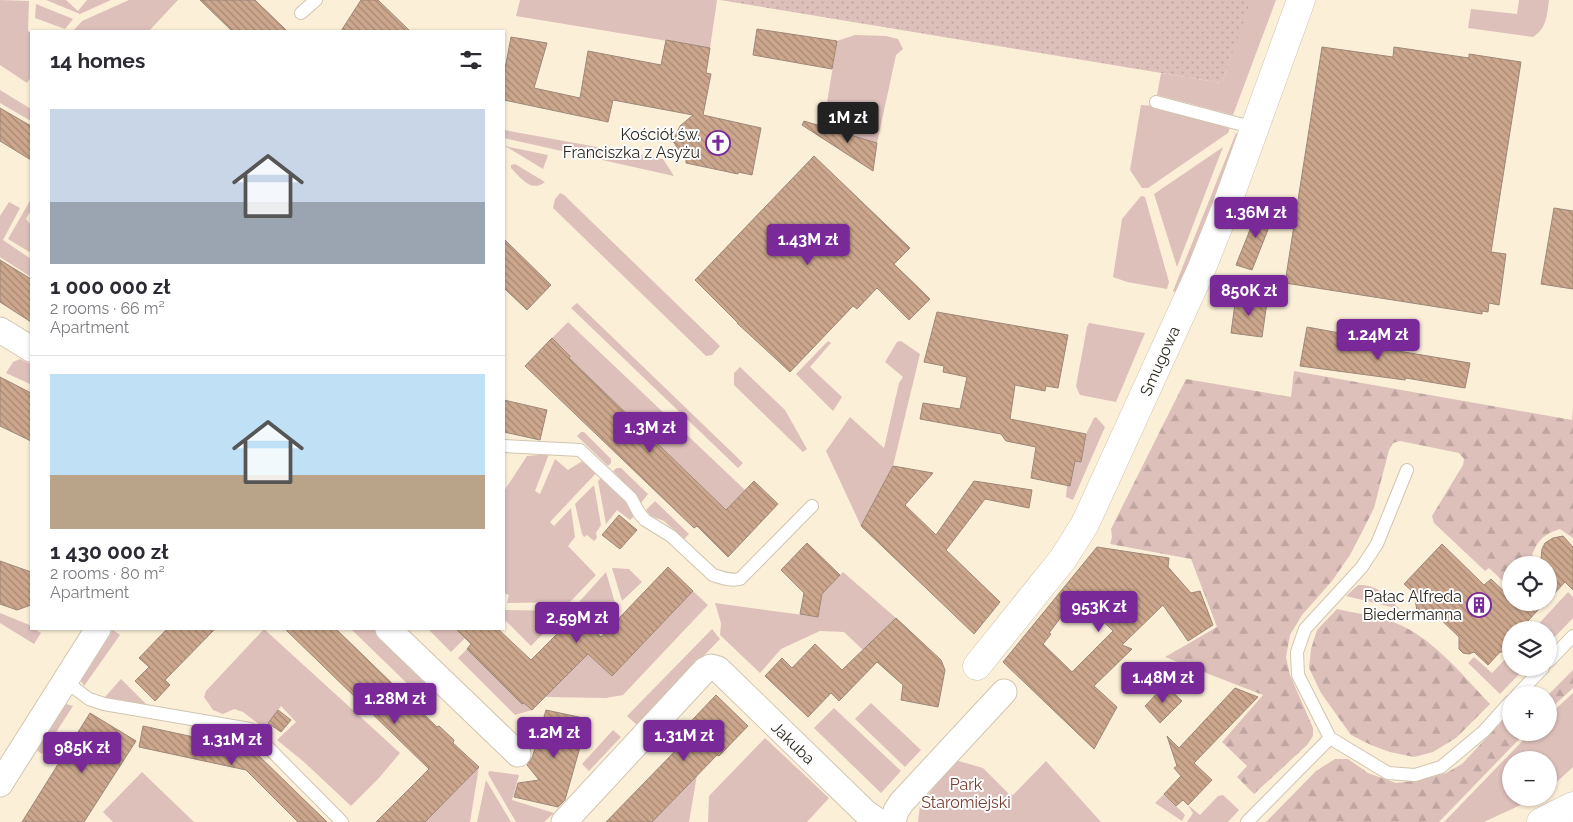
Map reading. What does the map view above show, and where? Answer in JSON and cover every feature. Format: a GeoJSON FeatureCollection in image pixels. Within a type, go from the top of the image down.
{"type":"FeatureCollection","features":[{"type":"Feature","properties":{"kind":"street","name":"Smugowa"},"geometry":{"type":"LineString","coordinates":[[977,666],[1063,559],[1085,524],[1201,270],[1225,210],[1301,0]]}},
{"type":"Feature","properties":{"kind":"street"},"geometry":{"type":"LineString","coordinates":[[0,330],[30,348]]}},
{"type":"Feature","properties":{"kind":"street"},"geometry":{"type":"LineString","coordinates":[[0,784],[97,630]]}},
{"type":"Feature","properties":{"kind":"street"},"geometry":{"type":"LineString","coordinates":[[389,630],[518,754]]}},
{"type":"Feature","properties":{"kind":"street","name":"Jakuba"},"geometry":{"type":"LineString","coordinates":[[564,822],[705,670],[710,667],[718,669],[865,812],[879,822]]}},
{"type":"Feature","properties":{"kind":"street"},"geometry":{"type":"LineString","coordinates":[[893,822],[896,811],[901,803],[1004,692]]}},
{"type":"Feature","properties":{"kind":"street"},"geometry":{"type":"LineString","coordinates":[[1541,822],[1573,806]]}},
{"type":"Feature","properties":{"kind":"street"},"geometry":{"type":"LineString","coordinates":[[1565,822],[1573,814]]}},
{"type":"Feature","properties":{"kind":"lane"},"geometry":{"type":"LineString","coordinates":[[301,12],[316,0]]}},
{"type":"Feature","properties":{"kind":"lane"},"geometry":{"type":"LineString","coordinates":[[1156,102],[1255,128]]}},
{"type":"Feature","properties":{"kind":"lane"},"geometry":{"type":"LineString","coordinates":[[505,446],[580,450],[632,498],[639,513],[645,520],[671,536],[713,575],[720,578],[740,579],[812,506]]}},
{"type":"Feature","properties":{"kind":"lane"},"geometry":{"type":"LineString","coordinates":[[1407,470],[1377,544],[1362,567],[1305,629],[1297,652],[1298,676],[1330,738],[1388,773],[1415,775],[1441,767],[1484,731],[1502,711]]}},
{"type":"Feature","properties":{"kind":"lane"},"geometry":{"type":"LineString","coordinates":[[1557,653],[1573,636]]}},
{"type":"Feature","properties":{"kind":"lane"},"geometry":{"type":"LineString","coordinates":[[1526,686],[1535,676]]}},
{"type":"Feature","properties":{"kind":"lane"},"geometry":{"type":"LineString","coordinates":[[65,681],[89,699],[104,704],[250,729],[342,822]]}},
{"type":"Feature","properties":{"kind":"lane"},"geometry":{"type":"LineString","coordinates":[[1246,822],[1330,738]]}},
{"type":"Feature","properties":{"kind":"green space"},"geometry":{"type":"Polygon","coordinates":[[[0,0],[29,1],[30,78],[27,83],[0,65],[0,0]]]}},
{"type":"Feature","properties":{"kind":"green space"},"geometry":{"type":"Polygon","coordinates":[[[46,0],[66,0],[78,11],[87,0],[111,0],[80,14],[46,0]]]}},
{"type":"Feature","properties":{"kind":"green space"},"geometry":{"type":"Polygon","coordinates":[[[129,0],[178,0],[150,30],[74,30],[82,21],[129,0]]]}},
{"type":"Feature","properties":{"kind":"green space"},"geometry":{"type":"Polygon","coordinates":[[[520,0],[717,0],[710,48],[516,16],[520,0]]]}},
{"type":"Feature","properties":{"kind":"green space"},"geometry":{"type":"Polygon","coordinates":[[[720,0],[1251,0],[1222,83],[720,0]]]}},
{"type":"Feature","properties":{"kind":"green space"},"geometry":{"type":"Polygon","coordinates":[[[1250,0],[1276,0],[1233,115],[1157,95],[1161,73],[1222,83],[1250,0]]]}},
{"type":"Feature","properties":{"kind":"green space"},"geometry":{"type":"Polygon","coordinates":[[[1519,0],[1549,0],[1544,25],[1533,37],[1468,28],[1471,9],[1517,14],[1519,0]]]}},
{"type":"Feature","properties":{"kind":"green space"},"geometry":{"type":"Polygon","coordinates":[[[36,4],[73,19],[65,29],[35,18],[36,4]]]}},
{"type":"Feature","properties":{"kind":"green space"},"geometry":{"type":"Polygon","coordinates":[[[855,35],[886,36],[898,39],[903,49],[896,55],[877,143],[823,127],[837,41],[855,35]]]}},
{"type":"Feature","properties":{"kind":"green space"},"geometry":{"type":"Polygon","coordinates":[[[0,90],[30,108],[30,120],[0,103],[0,90]]]}},
{"type":"Feature","properties":{"kind":"green space"},"geometry":{"type":"Polygon","coordinates":[[[1141,105],[1155,106],[1231,125],[1228,133],[1148,188],[1142,188],[1130,170],[1141,105]]]}},
{"type":"Feature","properties":{"kind":"green space"},"geometry":{"type":"Polygon","coordinates":[[[505,130],[663,159],[674,176],[505,138],[505,130]]]}},
{"type":"Feature","properties":{"kind":"green space"},"geometry":{"type":"Polygon","coordinates":[[[1236,133],[1240,135],[1177,293],[1173,291],[1236,133]]]}},
{"type":"Feature","properties":{"kind":"green space"},"geometry":{"type":"Polygon","coordinates":[[[505,146],[548,155],[543,169],[505,146]]]}},
{"type":"Feature","properties":{"kind":"green space"},"geometry":{"type":"Polygon","coordinates":[[[1223,147],[1177,267],[1154,194],[1223,147]]]}},
{"type":"Feature","properties":{"kind":"green space"},"geometry":{"type":"Polygon","coordinates":[[[515,164],[545,182],[535,186],[526,183],[511,168],[511,165],[515,164]]]}},
{"type":"Feature","properties":{"kind":"green space"},"geometry":{"type":"Polygon","coordinates":[[[560,193],[720,346],[712,355],[706,356],[553,208],[555,199],[560,193]]]}},
{"type":"Feature","properties":{"kind":"green space"},"geometry":{"type":"Polygon","coordinates":[[[1141,196],[1145,197],[1169,282],[1167,289],[1127,282],[1113,277],[1122,219],[1141,196]]]}},
{"type":"Feature","properties":{"kind":"green space"},"geometry":{"type":"Polygon","coordinates":[[[30,201],[30,212],[26,219],[30,224],[30,252],[8,239],[30,201]]]}},
{"type":"Feature","properties":{"kind":"green space"},"geometry":{"type":"Polygon","coordinates":[[[9,202],[20,208],[3,240],[30,258],[30,276],[0,257],[0,216],[9,202]]]}},
{"type":"Feature","properties":{"kind":"green space"},"geometry":{"type":"Polygon","coordinates":[[[577,303],[743,463],[738,468],[571,308],[577,303]]]}},
{"type":"Feature","properties":{"kind":"green space"},"geometry":{"type":"Polygon","coordinates":[[[568,322],[745,490],[722,514],[718,502],[569,358],[570,355],[552,338],[568,322]]]}},
{"type":"Feature","properties":{"kind":"green space"},"geometry":{"type":"Polygon","coordinates":[[[1089,323],[1145,333],[1116,402],[1080,395],[1076,386],[1089,323]]]}},
{"type":"Feature","properties":{"kind":"green space"},"geometry":{"type":"Polygon","coordinates":[[[828,341],[831,343],[810,367],[842,397],[833,411],[796,374],[828,341]]]}},
{"type":"Feature","properties":{"kind":"green space"},"geometry":{"type":"Polygon","coordinates":[[[901,341],[920,354],[893,466],[861,526],[826,451],[850,417],[884,448],[899,383],[903,377],[885,362],[897,342],[901,341]]]}},
{"type":"Feature","properties":{"kind":"green space"},"geometry":{"type":"Polygon","coordinates":[[[20,359],[30,364],[30,384],[6,373],[13,362],[20,359]]]}},
{"type":"Feature","properties":{"kind":"green space"},"geometry":{"type":"Polygon","coordinates":[[[740,367],[785,410],[807,449],[803,452],[734,385],[734,373],[740,367]]]}},
{"type":"Feature","properties":{"kind":"green space"},"geometry":{"type":"Polygon","coordinates":[[[1294,371],[1572,420],[1573,408],[1573,538],[1560,529],[1542,538],[1533,556],[1502,556],[1502,580],[1489,568],[1485,571],[1434,523],[1432,516],[1463,465],[1464,459],[1459,453],[1400,441],[1393,443],[1389,450],[1374,508],[1350,555],[1332,581],[1302,615],[1290,635],[1286,657],[1290,675],[1313,728],[1313,736],[1307,745],[1254,794],[1237,777],[1247,766],[1222,742],[1263,695],[1165,657],[1217,627],[1191,559],[1110,544],[1112,537],[1111,529],[1186,379],[1291,397],[1294,371]]]}},
{"type":"Feature","properties":{"kind":"green space"},"geometry":{"type":"Polygon","coordinates":[[[1096,417],[1105,427],[1073,500],[1066,497],[1067,485],[1075,461],[1081,462],[1086,434],[1096,417]]]}},
{"type":"Feature","properties":{"kind":"green space"},"geometry":{"type":"Polygon","coordinates":[[[584,432],[611,459],[611,463],[608,466],[577,436],[584,432]]]}},
{"type":"Feature","properties":{"kind":"green space"},"geometry":{"type":"Polygon","coordinates":[[[549,454],[535,491],[540,494],[555,459],[568,470],[584,460],[599,470],[550,522],[554,526],[571,508],[575,537],[568,546],[596,575],[570,602],[507,603],[509,595],[505,593],[505,489],[527,456],[549,454]]]}},
{"type":"Feature","properties":{"kind":"green space"},"geometry":{"type":"Polygon","coordinates":[[[621,468],[648,494],[641,503],[613,471],[621,468]]]}},
{"type":"Feature","properties":{"kind":"green space"},"geometry":{"type":"Polygon","coordinates":[[[603,476],[627,500],[634,516],[630,520],[617,510],[606,524],[598,481],[603,476]]]}},
{"type":"Feature","properties":{"kind":"green space"},"geometry":{"type":"Polygon","coordinates":[[[594,485],[601,525],[596,533],[597,538],[594,541],[587,535],[584,537],[582,534],[575,504],[594,485]]]}},
{"type":"Feature","properties":{"kind":"green space"},"geometry":{"type":"Polygon","coordinates":[[[655,501],[689,534],[684,539],[664,521],[651,516],[646,510],[655,501]]]}},
{"type":"Feature","properties":{"kind":"green space"},"geometry":{"type":"Polygon","coordinates":[[[612,568],[629,569],[642,582],[622,601],[612,568]]]}},
{"type":"Feature","properties":{"kind":"green space"},"geometry":{"type":"Polygon","coordinates":[[[606,572],[615,603],[579,602],[606,572]]]}},
{"type":"Feature","properties":{"kind":"green space"},"geometry":{"type":"Polygon","coordinates":[[[843,572],[896,618],[863,650],[844,632],[820,631],[781,649],[760,673],[720,635],[721,623],[715,603],[818,617],[822,594],[843,572]]]}},
{"type":"Feature","properties":{"kind":"green space"},"geometry":{"type":"Polygon","coordinates":[[[1358,585],[1371,586],[1386,595],[1400,609],[1346,596],[1358,585]]]}},
{"type":"Feature","properties":{"kind":"green space"},"geometry":{"type":"Polygon","coordinates":[[[693,591],[708,605],[623,695],[606,698],[545,697],[588,654],[612,676],[693,591]]]}},
{"type":"Feature","properties":{"kind":"green space"},"geometry":{"type":"Polygon","coordinates":[[[1568,592],[1573,597],[1573,618],[1557,635],[1557,621],[1541,621],[1550,611],[1557,611],[1557,604],[1568,592]]]}},
{"type":"Feature","properties":{"kind":"green space"},"geometry":{"type":"Polygon","coordinates":[[[1337,609],[1393,622],[1421,637],[1446,657],[1490,704],[1456,738],[1433,752],[1414,757],[1390,752],[1351,735],[1321,693],[1309,668],[1311,649],[1317,630],[1337,609]]]}},
{"type":"Feature","properties":{"kind":"green space"},"geometry":{"type":"Polygon","coordinates":[[[505,610],[565,611],[531,646],[505,620],[505,610]]]}},
{"type":"Feature","properties":{"kind":"green space"},"geometry":{"type":"Polygon","coordinates":[[[0,613],[30,626],[30,630],[36,630],[41,633],[34,644],[0,623],[0,613]]]}},
{"type":"Feature","properties":{"kind":"green space"},"geometry":{"type":"Polygon","coordinates":[[[712,629],[720,639],[637,725],[627,716],[712,629]]]}},
{"type":"Feature","properties":{"kind":"green space"},"geometry":{"type":"Polygon","coordinates":[[[113,630],[120,635],[84,686],[81,681],[82,678],[113,630]]]}},
{"type":"Feature","properties":{"kind":"green space"},"geometry":{"type":"Polygon","coordinates":[[[265,630],[400,753],[379,778],[351,806],[304,762],[277,740],[296,722],[281,706],[264,728],[243,712],[234,709],[223,714],[213,710],[204,697],[206,691],[265,630]]]}},
{"type":"Feature","properties":{"kind":"green space"},"geometry":{"type":"Polygon","coordinates":[[[352,630],[379,630],[431,680],[417,693],[352,630]]]}},
{"type":"Feature","properties":{"kind":"green space"},"geometry":{"type":"Polygon","coordinates":[[[429,630],[457,630],[465,638],[451,652],[429,630]]]}},
{"type":"Feature","properties":{"kind":"green space"},"geometry":{"type":"Polygon","coordinates":[[[467,649],[522,704],[524,703],[532,710],[515,715],[458,658],[467,649]]]}},
{"type":"Feature","properties":{"kind":"green space"},"geometry":{"type":"Polygon","coordinates":[[[1474,657],[1492,673],[1502,662],[1502,676],[1517,676],[1508,686],[1502,686],[1500,694],[1468,663],[1474,657]]]}},
{"type":"Feature","properties":{"kind":"green space"},"geometry":{"type":"Polygon","coordinates":[[[1573,670],[1573,688],[1557,703],[1557,686],[1573,670]]]}},
{"type":"Feature","properties":{"kind":"green space"},"geometry":{"type":"Polygon","coordinates":[[[121,679],[149,707],[104,698],[121,679]]]}},
{"type":"Feature","properties":{"kind":"green space"},"geometry":{"type":"Polygon","coordinates":[[[1573,693],[1573,767],[1557,782],[1557,751],[1513,751],[1522,741],[1557,741],[1557,708],[1573,693]]]}},
{"type":"Feature","properties":{"kind":"green space"},"geometry":{"type":"Polygon","coordinates":[[[871,703],[921,750],[905,767],[855,719],[871,703]]]}},
{"type":"Feature","properties":{"kind":"green space"},"geometry":{"type":"Polygon","coordinates":[[[66,704],[73,706],[42,754],[36,750],[66,704]]]}},
{"type":"Feature","properties":{"kind":"green space"},"geometry":{"type":"Polygon","coordinates":[[[834,708],[901,771],[881,793],[814,728],[834,708]]]}},
{"type":"Feature","properties":{"kind":"green space"},"geometry":{"type":"Polygon","coordinates":[[[1502,721],[1502,741],[1517,741],[1508,751],[1502,751],[1502,757],[1439,822],[1266,822],[1316,771],[1335,759],[1348,759],[1368,773],[1396,783],[1420,780],[1446,773],[1462,764],[1502,721]]]}},
{"type":"Feature","properties":{"kind":"green space"},"geometry":{"type":"Polygon","coordinates":[[[613,730],[621,737],[589,771],[582,764],[613,730]]]}},
{"type":"Feature","properties":{"kind":"green space"},"geometry":{"type":"Polygon","coordinates":[[[765,738],[829,798],[807,822],[708,822],[709,796],[765,738]]]}},
{"type":"Feature","properties":{"kind":"green space","name":"Park Staromiejski"},"geometry":{"type":"Polygon","coordinates":[[[955,760],[983,768],[1009,794],[1013,795],[1046,761],[1101,822],[918,822],[920,805],[955,760]]]}},
{"type":"Feature","properties":{"kind":"green space"},"geometry":{"type":"Polygon","coordinates":[[[1502,762],[1502,806],[1519,806],[1484,822],[1444,822],[1502,762]]]}},
{"type":"Feature","properties":{"kind":"green space"},"geometry":{"type":"Polygon","coordinates":[[[479,767],[470,822],[425,822],[479,767]]]}},
{"type":"Feature","properties":{"kind":"green space"},"geometry":{"type":"Polygon","coordinates":[[[489,771],[519,775],[512,800],[554,813],[544,822],[516,822],[488,774],[489,771]]]}},
{"type":"Feature","properties":{"kind":"green space"},"geometry":{"type":"Polygon","coordinates":[[[142,772],[194,822],[113,822],[103,812],[142,772]]]}},
{"type":"Feature","properties":{"kind":"green space"},"geometry":{"type":"Polygon","coordinates":[[[697,775],[689,822],[652,822],[697,775]]]}},
{"type":"Feature","properties":{"kind":"green space"},"geometry":{"type":"Polygon","coordinates":[[[486,780],[511,822],[477,822],[486,780]]]}},
{"type":"Feature","properties":{"kind":"green space"},"geometry":{"type":"Polygon","coordinates":[[[1164,794],[1185,815],[1182,821],[1155,803],[1164,794]]]}},
{"type":"Feature","properties":{"kind":"green space"},"geometry":{"type":"Polygon","coordinates":[[[1223,795],[1239,810],[1228,822],[1187,822],[1193,813],[1188,805],[1200,815],[1218,796],[1223,795]]]}},
{"type":"Feature","properties":{"kind":"building"},"geometry":{"type":"Polygon","coordinates":[[[200,0],[255,0],[286,30],[231,30],[200,0]]]}},
{"type":"Feature","properties":{"kind":"building"},"geometry":{"type":"Polygon","coordinates":[[[361,0],[378,0],[409,30],[342,30],[361,0]]]}},
{"type":"Feature","properties":{"kind":"building"},"geometry":{"type":"Polygon","coordinates":[[[757,29],[837,41],[832,69],[753,55],[757,29]]]}},
{"type":"Feature","properties":{"kind":"building"},"geometry":{"type":"Polygon","coordinates":[[[511,37],[547,43],[534,88],[580,98],[588,51],[661,65],[666,40],[710,48],[706,73],[711,74],[703,115],[761,128],[752,175],[738,172],[738,174],[686,163],[686,158],[683,158],[684,152],[678,149],[673,141],[680,126],[693,115],[613,100],[608,122],[505,100],[505,69],[511,37]]]}},
{"type":"Feature","properties":{"kind":"building"},"geometry":{"type":"Polygon","coordinates":[[[1322,47],[1393,57],[1394,47],[1469,58],[1469,54],[1521,62],[1491,252],[1506,254],[1499,305],[1489,303],[1488,312],[1482,311],[1482,314],[1285,283],[1322,47]]]}},
{"type":"Feature","properties":{"kind":"building"},"geometry":{"type":"Polygon","coordinates":[[[0,108],[30,125],[30,159],[0,141],[0,108]]]}},
{"type":"Feature","properties":{"kind":"building"},"geometry":{"type":"Polygon","coordinates":[[[804,121],[877,143],[873,171],[802,125],[804,121]]]}},
{"type":"Feature","properties":{"kind":"building"},"geometry":{"type":"Polygon","coordinates":[[[814,156],[910,248],[894,264],[930,299],[909,320],[877,288],[857,309],[853,306],[790,372],[737,323],[695,280],[814,156]]]}},
{"type":"Feature","properties":{"kind":"building"},"geometry":{"type":"Polygon","coordinates":[[[1259,207],[1275,212],[1252,270],[1236,265],[1259,207]]]}},
{"type":"Feature","properties":{"kind":"building"},"geometry":{"type":"Polygon","coordinates":[[[1554,208],[1573,211],[1573,289],[1541,284],[1554,208]]]}},
{"type":"Feature","properties":{"kind":"building"},"geometry":{"type":"Polygon","coordinates":[[[505,240],[551,285],[527,310],[505,289],[505,240]]]}},
{"type":"Feature","properties":{"kind":"building"},"geometry":{"type":"Polygon","coordinates":[[[0,260],[30,278],[30,321],[0,302],[0,260]]]}},
{"type":"Feature","properties":{"kind":"building"},"geometry":{"type":"Polygon","coordinates":[[[1236,296],[1267,302],[1262,337],[1231,333],[1236,296]]]}},
{"type":"Feature","properties":{"kind":"building"},"geometry":{"type":"Polygon","coordinates":[[[937,312],[1068,335],[1058,388],[1046,386],[1045,391],[1015,385],[1010,419],[1086,434],[1081,462],[1075,461],[1070,486],[1031,478],[1036,447],[1006,441],[1001,434],[920,419],[923,403],[960,409],[967,377],[943,372],[944,366],[924,362],[937,312]]]}},
{"type":"Feature","properties":{"kind":"building"},"geometry":{"type":"Polygon","coordinates":[[[1307,327],[1345,334],[1344,342],[1470,363],[1465,388],[1406,378],[1405,380],[1300,366],[1307,327]]]}},
{"type":"Feature","properties":{"kind":"building"},"geometry":{"type":"Polygon","coordinates":[[[552,338],[570,356],[569,358],[726,510],[754,481],[778,504],[728,557],[697,526],[694,528],[525,366],[552,338]]]}},
{"type":"Feature","properties":{"kind":"building"},"geometry":{"type":"Polygon","coordinates":[[[0,377],[30,392],[30,441],[0,426],[0,377]]]}},
{"type":"Feature","properties":{"kind":"building"},"geometry":{"type":"Polygon","coordinates":[[[505,400],[547,410],[540,440],[505,432],[505,400]]]}},
{"type":"Feature","properties":{"kind":"building"},"geometry":{"type":"Polygon","coordinates":[[[893,466],[933,473],[905,505],[936,535],[974,481],[1032,490],[1029,508],[985,499],[946,550],[1000,602],[974,634],[861,526],[893,466]]]}},
{"type":"Feature","properties":{"kind":"building"},"geometry":{"type":"Polygon","coordinates":[[[619,515],[637,530],[620,549],[602,535],[619,515]]]}},
{"type":"Feature","properties":{"kind":"building"},"geometry":{"type":"Polygon","coordinates":[[[1563,536],[1573,547],[1573,590],[1565,582],[1557,590],[1557,556],[1541,556],[1545,543],[1553,538],[1563,536]]]}},
{"type":"Feature","properties":{"kind":"building"},"geometry":{"type":"Polygon","coordinates":[[[807,543],[840,575],[822,594],[818,617],[800,614],[804,593],[781,570],[807,543]]]}},
{"type":"Feature","properties":{"kind":"building","name":"Pałac Alfreda Biedermanna"},"geometry":{"type":"Polygon","coordinates":[[[1442,544],[1484,585],[1491,579],[1502,589],[1502,611],[1537,611],[1528,621],[1502,621],[1502,652],[1488,665],[1474,652],[1469,654],[1463,653],[1459,649],[1459,637],[1433,612],[1417,611],[1414,593],[1404,584],[1442,544]]]}},
{"type":"Feature","properties":{"kind":"building"},"geometry":{"type":"Polygon","coordinates":[[[1097,547],[1169,558],[1168,567],[1191,593],[1200,591],[1213,625],[1188,641],[1163,605],[1122,645],[1132,649],[1094,686],[1117,707],[1094,749],[1003,662],[1097,547]],[[1077,596],[1043,644],[1072,672],[1113,631],[1077,596]]]}},
{"type":"Feature","properties":{"kind":"building"},"geometry":{"type":"Polygon","coordinates":[[[0,561],[30,572],[30,605],[17,610],[0,604],[0,561]]]}},
{"type":"Feature","properties":{"kind":"building"},"geometry":{"type":"Polygon","coordinates":[[[668,567],[693,591],[612,676],[588,654],[532,710],[524,703],[522,704],[467,649],[471,644],[457,630],[499,630],[531,660],[577,614],[601,637],[668,567]]]}},
{"type":"Feature","properties":{"kind":"building"},"geometry":{"type":"Polygon","coordinates":[[[896,618],[941,660],[945,670],[938,707],[901,700],[903,685],[877,662],[839,701],[831,693],[808,717],[765,676],[782,658],[792,668],[815,644],[842,670],[896,618]]]}},
{"type":"Feature","properties":{"kind":"building"},"geometry":{"type":"Polygon","coordinates":[[[166,630],[214,630],[165,680],[170,685],[155,701],[135,681],[149,667],[139,658],[166,630]]]}},
{"type":"Feature","properties":{"kind":"building"},"geometry":{"type":"Polygon","coordinates":[[[286,630],[337,630],[437,727],[439,726],[454,740],[453,743],[479,767],[425,822],[376,822],[429,769],[286,630]]]}},
{"type":"Feature","properties":{"kind":"building"},"geometry":{"type":"Polygon","coordinates":[[[1165,685],[1182,701],[1160,723],[1145,706],[1165,685]]]}},
{"type":"Feature","properties":{"kind":"building"},"geometry":{"type":"Polygon","coordinates":[[[1235,688],[1258,697],[1194,763],[1212,780],[1188,805],[1183,800],[1176,806],[1164,794],[1181,776],[1174,768],[1177,766],[1167,736],[1179,748],[1235,688]]]}},
{"type":"Feature","properties":{"kind":"building"},"geometry":{"type":"Polygon","coordinates":[[[716,695],[748,726],[652,822],[606,822],[682,744],[676,737],[716,695]]]}},
{"type":"Feature","properties":{"kind":"building"},"geometry":{"type":"Polygon","coordinates":[[[278,710],[291,720],[281,732],[268,723],[278,710]]]}},
{"type":"Feature","properties":{"kind":"building"},"geometry":{"type":"Polygon","coordinates":[[[546,710],[588,719],[565,800],[558,807],[514,797],[518,783],[539,780],[527,765],[532,758],[546,710]]]}},
{"type":"Feature","properties":{"kind":"building"},"geometry":{"type":"Polygon","coordinates":[[[90,713],[136,741],[84,822],[22,822],[90,713]]]}},
{"type":"Feature","properties":{"kind":"building"},"geometry":{"type":"Polygon","coordinates":[[[143,726],[258,751],[257,754],[327,822],[298,822],[246,770],[139,747],[143,726]]]}},
{"type":"Feature","properties":{"kind":"place","name":"Kościół św. Franciszka z Asyżu"},"geometry":{"type":"Point","coordinates":[718,143]}},
{"type":"Feature","properties":{"kind":"place","name":"Pałac Alfreda Biedermanna"},"geometry":{"type":"Point","coordinates":[1479,605]}}]}
